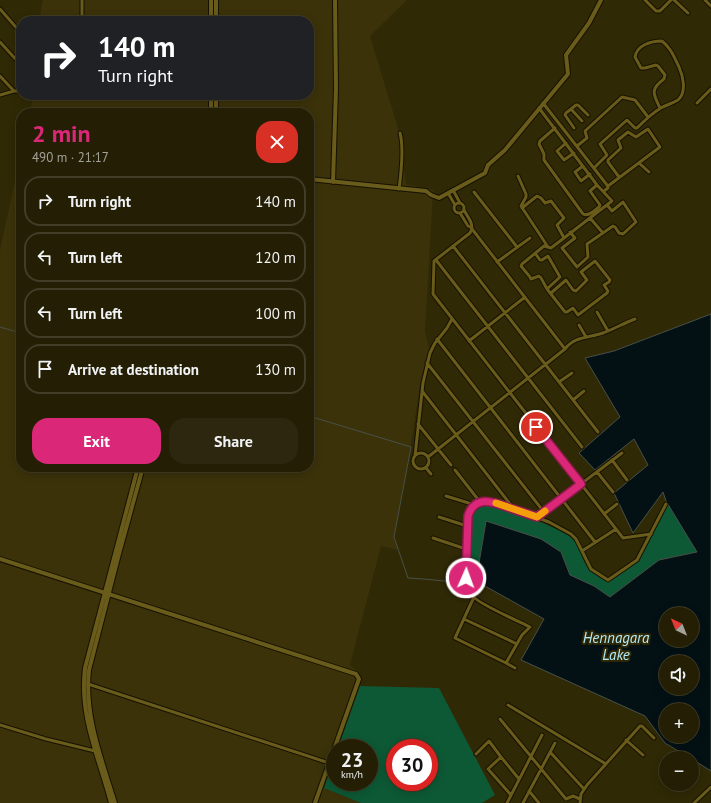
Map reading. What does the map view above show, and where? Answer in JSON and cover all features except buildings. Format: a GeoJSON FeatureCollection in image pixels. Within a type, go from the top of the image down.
{"type":"FeatureCollection","features":[{"type":"Feature","properties":{"kind":"street"},"geometry":{"type":"LineString","coordinates":[[82,0],[82,16]]}},
{"type":"Feature","properties":{"kind":"street"},"geometry":{"type":"LineString","coordinates":[[211,0],[211,16]]}},
{"type":"Feature","properties":{"kind":"street"},"geometry":{"type":"LineString","coordinates":[[216,0],[216,16]]}},
{"type":"Feature","properties":{"kind":"street"},"geometry":{"type":"LineString","coordinates":[[333,182],[336,89],[335,0]]}},
{"type":"Feature","properties":{"kind":"street"},"geometry":{"type":"LineString","coordinates":[[314,180],[426,191],[439,198],[484,173],[488,165],[505,150],[568,74],[566,55],[586,27],[601,0]]}},
{"type":"Feature","properties":{"kind":"street"},"geometry":{"type":"LineString","coordinates":[[645,0],[656,11],[660,12],[672,0],[688,13]]}},
{"type":"Feature","properties":{"kind":"street"},"geometry":{"type":"LineString","coordinates":[[705,0],[711,6]]}},
{"type":"Feature","properties":{"kind":"street"},"geometry":{"type":"LineString","coordinates":[[0,9],[16,27]]}},
{"type":"Feature","properties":{"kind":"street"},"geometry":{"type":"LineString","coordinates":[[594,168],[607,155],[600,143],[627,120],[636,128],[660,108],[678,100],[680,97],[684,86],[683,77],[670,48],[662,41],[657,41],[642,46],[636,52],[635,57],[641,68],[656,65],[665,75],[664,79],[654,88],[655,98],[660,108]]}},
{"type":"Feature","properties":{"kind":"street"},"geometry":{"type":"LineString","coordinates":[[0,42],[16,59]]}},
{"type":"Feature","properties":{"kind":"street"},"geometry":{"type":"LineString","coordinates":[[0,76],[14,91],[0,95]]}},
{"type":"Feature","properties":{"kind":"street"},"geometry":{"type":"LineString","coordinates":[[697,103],[711,89]]}},
{"type":"Feature","properties":{"kind":"street"},"geometry":{"type":"LineString","coordinates":[[577,146],[587,138],[585,131],[620,98],[635,100],[648,117]]}},
{"type":"Feature","properties":{"kind":"street"},"geometry":{"type":"LineString","coordinates":[[543,103],[608,186]]}},
{"type":"Feature","properties":{"kind":"street"},"geometry":{"type":"LineString","coordinates":[[574,128],[565,114],[576,105],[580,106],[588,115]]}},
{"type":"Feature","properties":{"kind":"street"},"geometry":{"type":"LineString","coordinates":[[539,108],[597,185],[612,201],[551,248],[544,246],[521,266],[531,278],[538,276],[541,278],[547,289],[565,312],[573,308],[578,315],[607,293],[608,291],[604,285],[610,280],[595,261],[581,272]]}},
{"type":"Feature","properties":{"kind":"street"},"geometry":{"type":"LineString","coordinates":[[571,109],[582,121]]}},
{"type":"Feature","properties":{"kind":"street"},"geometry":{"type":"LineString","coordinates":[[558,122],[540,141],[539,144],[544,154],[544,160],[583,214],[588,215],[600,207],[590,191],[597,185]]}},
{"type":"Feature","properties":{"kind":"street"},"geometry":{"type":"LineString","coordinates":[[564,130],[571,124]]}},
{"type":"Feature","properties":{"kind":"street"},"geometry":{"type":"LineString","coordinates":[[604,191],[619,177],[660,147],[648,130],[636,137],[628,132],[618,140],[622,148],[608,160],[608,162],[619,177]]}},
{"type":"Feature","properties":{"kind":"street"},"geometry":{"type":"LineString","coordinates":[[399,189],[402,168],[402,142],[400,133]]}},
{"type":"Feature","properties":{"kind":"street"},"geometry":{"type":"LineString","coordinates":[[566,143],[557,151],[564,160],[574,153]]}},
{"type":"Feature","properties":{"kind":"street"},"geometry":{"type":"LineString","coordinates":[[577,158],[582,153]]}},
{"type":"Feature","properties":{"kind":"street"},"geometry":{"type":"LineString","coordinates":[[639,162],[649,172]]}},
{"type":"Feature","properties":{"kind":"street"},"geometry":{"type":"LineString","coordinates":[[583,166],[575,172],[581,180],[590,174]]}},
{"type":"Feature","properties":{"kind":"street"},"geometry":{"type":"LineString","coordinates":[[518,176],[526,194],[521,206],[548,247]]}},
{"type":"Feature","properties":{"kind":"street"},"geometry":{"type":"LineString","coordinates":[[453,190],[460,203],[464,206],[462,212]]}},
{"type":"Feature","properties":{"kind":"street"},"geometry":{"type":"LineString","coordinates":[[474,192],[517,247]]}},
{"type":"Feature","properties":{"kind":"street"},"geometry":{"type":"LineString","coordinates":[[448,193],[455,205],[455,211],[462,212],[472,224],[472,229],[565,349]]}},
{"type":"Feature","properties":{"kind":"street"},"geometry":{"type":"LineString","coordinates":[[522,208],[537,196],[546,203],[551,201],[564,218],[557,225],[564,238]]}},
{"type":"Feature","properties":{"kind":"street"},"geometry":{"type":"LineString","coordinates":[[577,267],[588,257],[587,244],[614,226],[619,233],[623,234],[636,222],[623,202],[612,211],[608,205]]}},
{"type":"Feature","properties":{"kind":"street"},"geometry":{"type":"LineString","coordinates":[[455,205],[460,203]]}},
{"type":"Feature","properties":{"kind":"street"},"geometry":{"type":"LineString","coordinates":[[590,218],[603,234]]}},
{"type":"Feature","properties":{"kind":"street"},"geometry":{"type":"LineString","coordinates":[[472,229],[470,233],[434,261],[433,294],[623,538],[651,534]]}},
{"type":"Feature","properties":{"kind":"street"},"geometry":{"type":"LineString","coordinates":[[551,293],[566,280],[573,290],[576,290],[587,280],[562,248],[575,238],[570,232]]}},
{"type":"Feature","properties":{"kind":"street"},"geometry":{"type":"LineString","coordinates":[[497,262],[530,238]]}},
{"type":"Feature","properties":{"kind":"street"},"geometry":{"type":"LineString","coordinates":[[454,246],[598,432]]}},
{"type":"Feature","properties":{"kind":"street"},"geometry":{"type":"LineString","coordinates":[[535,253],[540,260],[548,256],[560,277],[547,289]]}},
{"type":"Feature","properties":{"kind":"street"},"geometry":{"type":"LineString","coordinates":[[436,260],[582,446]]}},
{"type":"Feature","properties":{"kind":"street"},"geometry":{"type":"LineString","coordinates":[[469,340],[524,297]]}},
{"type":"Feature","properties":{"kind":"street"},"geometry":{"type":"LineString","coordinates":[[597,312],[608,331]]}},
{"type":"Feature","properties":{"kind":"street"},"geometry":{"type":"LineString","coordinates":[[426,468],[422,469],[416,467],[414,462],[422,391],[431,350],[452,319]]}},
{"type":"Feature","properties":{"kind":"street"},"geometry":{"type":"LineString","coordinates":[[428,457],[574,341],[608,331],[635,319]]}},
{"type":"Feature","properties":{"kind":"street"},"geometry":{"type":"LineString","coordinates":[[579,325],[586,337]]}},
{"type":"Feature","properties":{"kind":"street"},"geometry":{"type":"LineString","coordinates":[[437,340],[596,542]]}},
{"type":"Feature","properties":{"kind":"street"},"geometry":{"type":"LineString","coordinates":[[427,364],[544,512]]}},
{"type":"Feature","properties":{"kind":"street"},"geometry":{"type":"LineString","coordinates":[[559,382],[572,373]]}},
{"type":"Feature","properties":{"kind":"street"},"geometry":{"type":"LineString","coordinates":[[422,391],[514,509]]}},
{"type":"Feature","properties":{"kind":"street"},"geometry":{"type":"LineString","coordinates":[[573,400],[584,391]]}},
{"type":"Feature","properties":{"kind":"street"},"geometry":{"type":"LineString","coordinates":[[418,424],[451,465]]}},
{"type":"Feature","properties":{"kind":"street"},"geometry":{"type":"LineString","coordinates":[[415,456],[422,453],[428,457],[429,464],[426,468]]}},
{"type":"Feature","properties":{"kind":"street"},"geometry":{"type":"LineString","coordinates":[[537,517],[622,453]]}},
{"type":"Feature","properties":{"kind":"street"},"geometry":{"type":"LineString","coordinates":[[612,460],[627,480]]}},
{"type":"Feature","properties":{"kind":"street"},"geometry":{"type":"LineString","coordinates":[[426,468],[431,474]]}},
{"type":"Feature","properties":{"kind":"street"},"geometry":{"type":"LineString","coordinates":[[455,470],[480,502]]}},
{"type":"Feature","properties":{"kind":"street"},"geometry":{"type":"LineString","coordinates":[[115,803],[96,739],[88,699],[88,684],[89,670],[137,472]]}},
{"type":"Feature","properties":{"kind":"street"},"geometry":{"type":"LineString","coordinates":[[110,803],[86,717],[83,683],[85,668],[142,472]]}},
{"type":"Feature","properties":{"kind":"street"},"geometry":{"type":"LineString","coordinates":[[597,472],[613,492]]}},
{"type":"Feature","properties":{"kind":"street"},"geometry":{"type":"LineString","coordinates":[[446,496],[475,505]]}},
{"type":"Feature","properties":{"kind":"street"},"geometry":{"type":"LineString","coordinates":[[506,663],[522,635],[530,627],[476,600],[469,589],[466,578],[467,526],[469,513],[475,505],[480,502],[492,501],[549,522],[571,534],[576,539],[591,569],[608,580],[637,560],[666,504]]}},
{"type":"Feature","properties":{"kind":"street"},"geometry":{"type":"LineString","coordinates":[[604,514],[617,504]]}},
{"type":"Feature","properties":{"kind":"street"},"geometry":{"type":"LineString","coordinates":[[439,517],[467,526]]}},
{"type":"Feature","properties":{"kind":"street"},"geometry":{"type":"LineString","coordinates":[[582,551],[616,529]]}},
{"type":"Feature","properties":{"kind":"street"},"geometry":{"type":"LineString","coordinates":[[433,538],[466,549]]}},
{"type":"Feature","properties":{"kind":"street"},"geometry":{"type":"LineString","coordinates":[[0,559],[356,674],[359,679],[337,739]]}},
{"type":"Feature","properties":{"kind":"street"},"geometry":{"type":"LineString","coordinates":[[474,597],[455,638],[515,668]]}},
{"type":"Feature","properties":{"kind":"street"},"geometry":{"type":"LineString","coordinates":[[464,619],[517,644]]}},
{"type":"Feature","properties":{"kind":"street"},"geometry":{"type":"LineString","coordinates":[[88,684],[326,761]]}},
{"type":"Feature","properties":{"kind":"street"},"geometry":{"type":"LineString","coordinates":[[508,705],[606,764]]}},
{"type":"Feature","properties":{"kind":"street"},"geometry":{"type":"LineString","coordinates":[[500,719],[566,799],[573,796],[580,799]]}},
{"type":"Feature","properties":{"kind":"street"},"geometry":{"type":"LineString","coordinates":[[0,725],[46,739],[95,751]]}},
{"type":"Feature","properties":{"kind":"street"},"geometry":{"type":"LineString","coordinates":[[580,803],[584,789],[626,740],[641,726],[654,738]]}},
{"type":"Feature","properties":{"kind":"street"},"geometry":{"type":"LineString","coordinates":[[508,803],[542,735]]}},
{"type":"Feature","properties":{"kind":"street"},"geometry":{"type":"LineString","coordinates":[[626,740],[643,755]]}},
{"type":"Feature","properties":{"kind":"street"},"geometry":{"type":"LineString","coordinates":[[476,754],[489,741],[519,779]]}},
{"type":"Feature","properties":{"kind":"street"},"geometry":{"type":"LineString","coordinates":[[522,803],[555,743]]}},
{"type":"Feature","properties":{"kind":"street"},"geometry":{"type":"LineString","coordinates":[[550,752],[584,789]]}},
{"type":"Feature","properties":{"kind":"street"},"geometry":{"type":"LineString","coordinates":[[501,757],[488,769],[511,795]]}},
{"type":"Feature","properties":{"kind":"street"},"geometry":{"type":"LineString","coordinates":[[315,803],[326,771]]}},
{"type":"Feature","properties":{"kind":"street"},"geometry":{"type":"LineString","coordinates":[[694,803],[711,787]]}},
{"type":"Feature","properties":{"kind":"street"},"geometry":{"type":"LineString","coordinates":[[529,791],[539,803]]}},
{"type":"Feature","properties":{"kind":"shaded area"},"geometry":{"type":"Polygon","coordinates":[[[43,0],[407,0],[370,36],[400,135],[406,184],[433,190],[425,331],[429,348],[420,385],[394,538],[398,550],[381,546],[350,665],[359,673],[360,686],[341,739],[326,739],[326,782],[324,788],[326,789],[326,791],[331,791],[361,803],[0,803],[0,250],[16,176],[16,472],[314,472],[314,108],[31,108],[32,100],[314,100],[314,16],[40,16],[43,0]]]}},
{"type":"Feature","properties":{"kind":"green space"},"geometry":{"type":"Polygon","coordinates":[[[668,504],[697,552],[659,560],[610,597],[594,586],[570,575],[561,552],[541,539],[486,521],[476,584],[469,582],[470,522],[475,511],[480,508],[493,506],[504,509],[544,523],[566,534],[575,541],[590,570],[608,582],[638,561],[668,504]]]}},
{"type":"Feature","properties":{"kind":"green space"},"geometry":{"type":"Polygon","coordinates":[[[360,686],[439,688],[495,795],[482,803],[361,803],[331,791],[378,791],[378,739],[341,739],[360,686]]]}},
{"type":"Feature","properties":{"kind":"water","name":"Hennagara Lake"},"geometry":{"type":"Polygon","coordinates":[[[711,314],[711,771],[699,763],[699,751],[678,751],[665,743],[699,743],[699,703],[659,703],[659,735],[645,716],[521,660],[544,619],[476,581],[486,521],[541,539],[561,552],[570,575],[594,586],[610,597],[659,560],[697,552],[666,501],[663,492],[633,533],[614,493],[648,465],[634,439],[595,470],[579,453],[620,417],[585,358],[614,351],[711,314]]]}},
{"type":"Feature","properties":{"kind":"waterway"},"geometry":{"type":"LineString","coordinates":[[0,327],[16,332]]}},
{"type":"Feature","properties":{"kind":"waterway"},"geometry":{"type":"LineString","coordinates":[[314,418],[411,447],[394,537],[408,578],[483,585]]}},
{"type":"Feature","properties":{"kind":"slow traffic"},"geometry":{"type":"LineString","coordinates":[[496,503],[537,517],[545,511]]}},
{"type":"Feature","properties":{"kind":"route"},"geometry":{"type":"LineString","coordinates":[[466,578],[468,516],[470,510],[477,503],[492,501],[537,517],[581,484],[536,427]]}}]}
